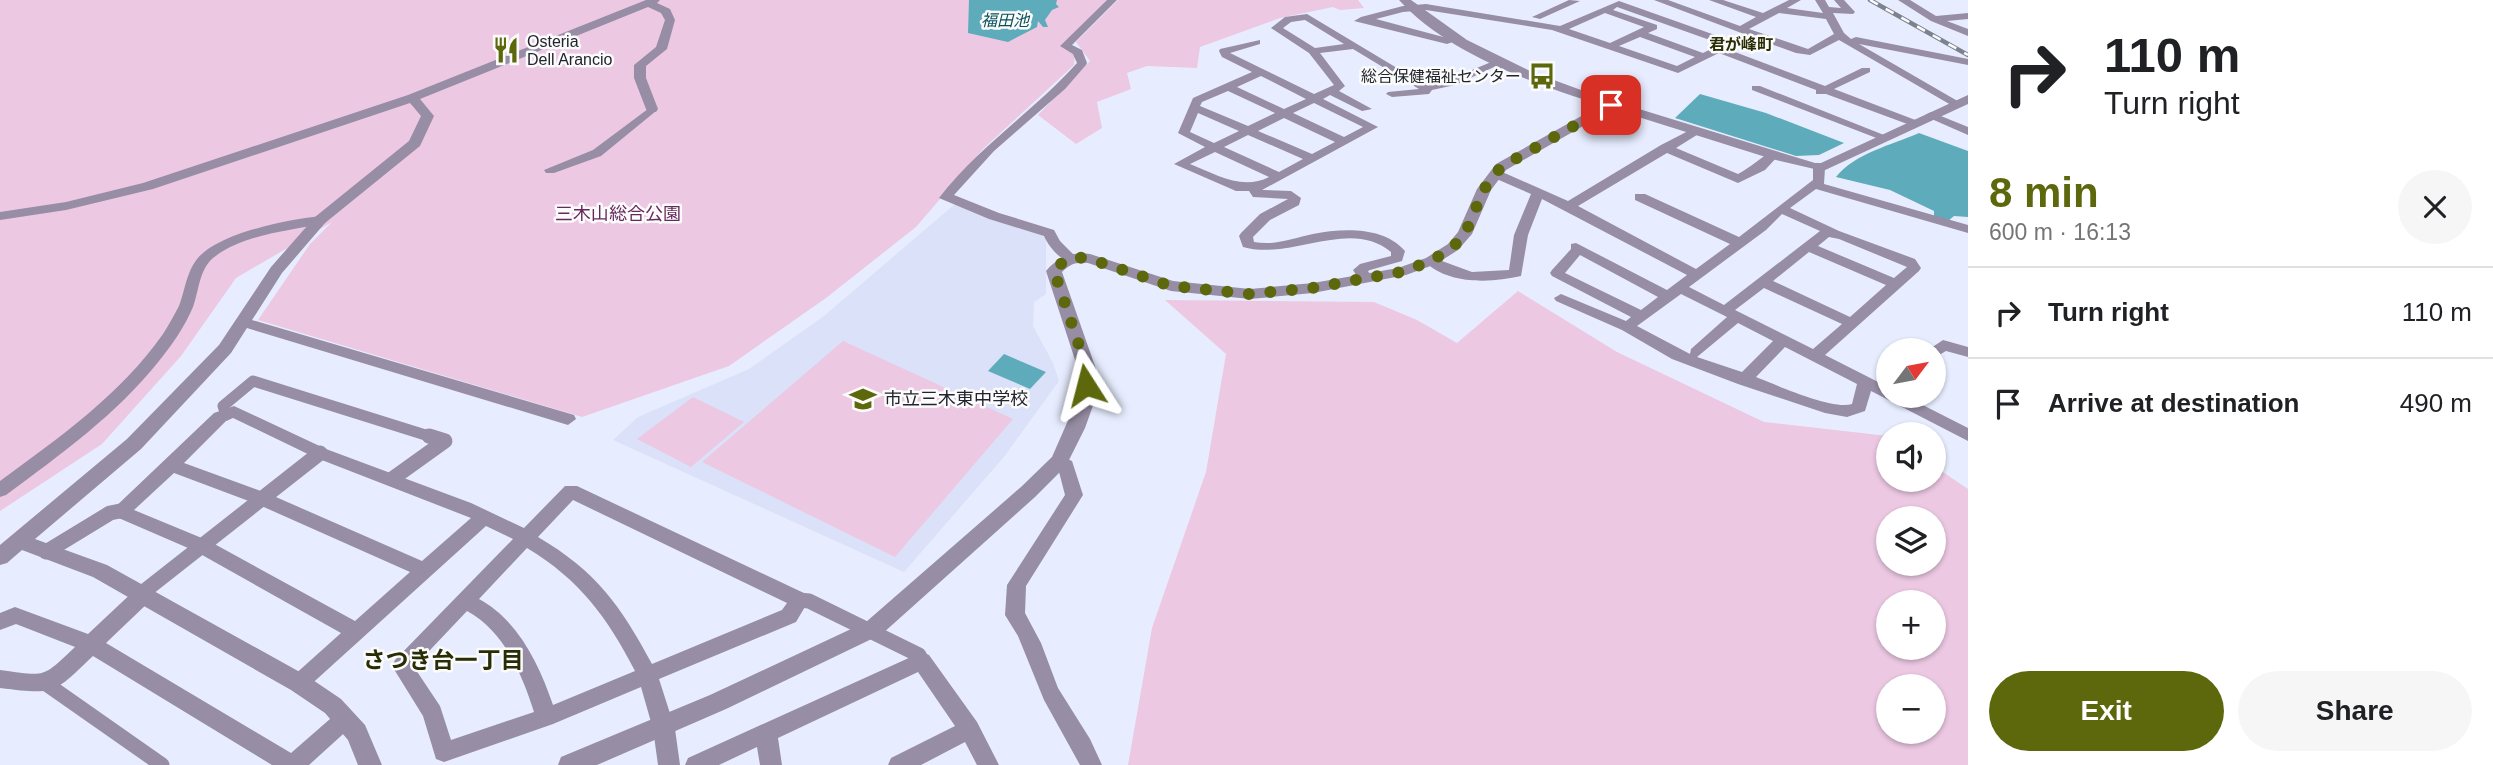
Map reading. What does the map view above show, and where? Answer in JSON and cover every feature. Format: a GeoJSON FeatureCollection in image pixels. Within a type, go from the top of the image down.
{"type":"FeatureCollection","features":[{"type":"Feature","properties":{"kind":"street"},"geometry":{"type":"LineString","coordinates":[[1071,259],[1054,243],[1049,233],[993,216],[956,192],[990,148],[1061,88],[1082,63],[1078,52],[1065,46],[1112,0]]}},
{"type":"Feature","properties":{"kind":"street"},"geometry":{"type":"LineString","coordinates":[[1659,0],[1800,51],[1810,52],[1840,36]]}},
{"type":"Feature","properties":{"kind":"street"},"geometry":{"type":"LineString","coordinates":[[1714,0],[1765,17]]}},
{"type":"Feature","properties":{"kind":"street"},"geometry":{"type":"LineString","coordinates":[[1766,0],[1781,8],[1829,13],[1850,12],[1839,0]]}},
{"type":"Feature","properties":{"kind":"street"},"geometry":{"type":"LineString","coordinates":[[1741,29],[1796,0]]}},
{"type":"Feature","properties":{"kind":"street"},"geometry":{"type":"LineString","coordinates":[[1820,0],[1840,36],[1962,101]]}},
{"type":"Feature","properties":{"kind":"street"},"geometry":{"type":"LineString","coordinates":[[1903,0],[1934,19],[1968,33]]}},
{"type":"Feature","properties":{"kind":"street"},"geometry":{"type":"LineString","coordinates":[[0,216],[66,206],[148,186],[412,97],[652,1],[666,11],[670,20],[666,40],[661,49],[640,65],[640,78],[652,108],[597,153],[550,170]]}},
{"type":"Feature","properties":{"kind":"street"},"geometry":{"type":"LineString","coordinates":[[1537,17],[1573,1],[1653,27],[1611,46]]}},
{"type":"Feature","properties":{"kind":"street"},"geometry":{"type":"LineString","coordinates":[[1560,29],[1624,2],[1728,43]]}},
{"type":"Feature","properties":{"kind":"street"},"geometry":{"type":"LineString","coordinates":[[1456,39],[1437,39],[1361,20],[1409,4],[1486,15],[1560,29],[1678,69],[1728,43],[1756,34]]}},
{"type":"Feature","properties":{"kind":"street"},"geometry":{"type":"LineString","coordinates":[[1409,4],[1456,39],[1500,62],[1611,105],[1819,168],[1962,101]]}},
{"type":"Feature","properties":{"kind":"street"},"geometry":{"type":"LineString","coordinates":[[1934,19],[1968,16]]}},
{"type":"Feature","properties":{"kind":"street"},"geometry":{"type":"LineString","coordinates":[[1256,42],[1223,51],[1262,72],[1315,99],[1372,127],[1279,177],[1254,188],[1240,188],[1180,163],[1284,114],[1315,99],[1331,90],[1340,86],[1313,51],[1276,28],[1288,19],[1307,17],[1420,86],[1428,87],[1459,80],[1500,62]]}},
{"type":"Feature","properties":{"kind":"street"},"geometry":{"type":"LineString","coordinates":[[1639,33],[1702,56]]}},
{"type":"Feature","properties":{"kind":"street"},"geometry":{"type":"LineString","coordinates":[[1854,40],[1968,62]]}},
{"type":"Feature","properties":{"kind":"street"},"geometry":{"type":"LineString","coordinates":[[1313,51],[1354,46]]}},
{"type":"Feature","properties":{"kind":"street"},"geometry":{"type":"LineString","coordinates":[[1717,49],[1914,123]]}},
{"type":"Feature","properties":{"kind":"street"},"geometry":{"type":"LineString","coordinates":[[1796,103],[1866,69]]}},
{"type":"Feature","properties":{"kind":"street"},"geometry":{"type":"LineString","coordinates":[[1262,72],[1197,100],[1184,133],[1279,177]]}},
{"type":"Feature","properties":{"kind":"street"},"geometry":{"type":"LineString","coordinates":[[1227,86],[1344,142]]}},
{"type":"Feature","properties":{"kind":"street"},"geometry":{"type":"LineString","coordinates":[[1392,94],[1425,92],[1428,87]]}},
{"type":"Feature","properties":{"kind":"street"},"geometry":{"type":"LineString","coordinates":[[1756,88],[1883,137]]}},
{"type":"Feature","properties":{"kind":"street"},"geometry":{"type":"LineString","coordinates":[[1331,90],[1366,109]]}},
{"type":"Feature","properties":{"kind":"street"},"geometry":{"type":"LineString","coordinates":[[0,557],[134,444],[225,349],[276,270],[320,220],[415,143],[428,116],[412,97]]}},
{"type":"Feature","properties":{"kind":"street"},"geometry":{"type":"LineString","coordinates":[[1824,115],[1854,100]]}},
{"type":"Feature","properties":{"kind":"street"},"geometry":{"type":"LineString","coordinates":[[570,765],[818,657],[870,631],[941,570],[1059,461],[1076,428],[1086,400],[1087,369],[1054,271],[1071,259],[1090,259],[1149,281],[1207,292],[1250,294],[1401,272],[1431,261],[1453,247],[1465,234],[1484,189],[1501,167],[1611,105]]}},
{"type":"Feature","properties":{"kind":"street"},"geometry":{"type":"LineString","coordinates":[[1194,107],[1312,159]]}},
{"type":"Feature","properties":{"kind":"street"},"geometry":{"type":"LineString","coordinates":[[1931,115],[1968,131]]}},
{"type":"Feature","properties":{"kind":"street"},"geometry":{"type":"LineString","coordinates":[[1569,206],[1696,131]]}},
{"type":"Feature","properties":{"kind":"street"},"geometry":{"type":"LineString","coordinates":[[1665,148],[1738,179],[1761,166],[1773,155]]}},
{"type":"Feature","properties":{"kind":"street"},"geometry":{"type":"LineString","coordinates":[[1783,210],[1783,207],[1815,185],[1821,174],[1819,168]]}},
{"type":"Feature","properties":{"kind":"street"},"geometry":{"type":"LineString","coordinates":[[1496,174],[1569,206],[1697,275]]}},
{"type":"Feature","properties":{"kind":"street"},"geometry":{"type":"LineString","coordinates":[[1815,185],[1968,229]]}},
{"type":"Feature","properties":{"kind":"street"},"geometry":{"type":"LineString","coordinates":[[1254,188],[1257,194],[1291,195],[1295,198],[1294,202],[1265,217],[1246,236],[1248,244],[1273,249],[1322,237],[1365,236],[1392,244],[1398,251],[1397,257],[1360,270],[1365,278]]}},
{"type":"Feature","properties":{"kind":"street"},"geometry":{"type":"LineString","coordinates":[[1431,261],[1457,275],[1473,279],[1516,273],[1521,235],[1538,193]]}},
{"type":"Feature","properties":{"kind":"street"},"geometry":{"type":"LineString","coordinates":[[1640,197],[1740,243]]}},
{"type":"Feature","properties":{"kind":"street"},"geometry":{"type":"LineString","coordinates":[[1627,327],[1740,243],[1779,210],[1783,210],[1833,233],[1910,262],[1914,268],[1816,355]]}},
{"type":"Feature","properties":{"kind":"street"},"geometry":{"type":"LineString","coordinates":[[0,490],[79,428],[136,378],[170,335],[185,307],[195,273],[212,252],[298,222],[320,220]]}},
{"type":"Feature","properties":{"kind":"street"},"geometry":{"type":"LineString","coordinates":[[1696,352],[1763,282],[1826,233],[1833,233]]}},
{"type":"Feature","properties":{"kind":"street"},"geometry":{"type":"LineString","coordinates":[[1808,247],[1895,284]]}},
{"type":"Feature","properties":{"kind":"street"},"geometry":{"type":"LineString","coordinates":[[1642,316],[1557,273],[1577,248],[1674,292],[1731,314],[1876,386]]}},
{"type":"Feature","properties":{"kind":"street"},"geometry":{"type":"LineString","coordinates":[[1763,282],[1852,323]]}},
{"type":"Feature","properties":{"kind":"street"},"geometry":{"type":"LineString","coordinates":[[1561,298],[1627,327],[1677,355],[1825,407],[1847,411],[1859,407],[1865,381]]}},
{"type":"Feature","properties":{"kind":"street"},"geometry":{"type":"LineString","coordinates":[[242,323],[568,419]]}},
{"type":"Feature","properties":{"kind":"street"},"geometry":{"type":"LineString","coordinates":[[1744,380],[1784,339]]}},
{"type":"Feature","properties":{"kind":"street"},"geometry":{"type":"LineString","coordinates":[[1946,346],[1968,352]]}},
{"type":"Feature","properties":{"kind":"street"},"geometry":{"type":"LineString","coordinates":[[226,415],[223,406],[253,381],[445,441],[392,479]]}},
{"type":"Feature","properties":{"kind":"street"},"geometry":{"type":"LineString","coordinates":[[1918,408],[1968,435]]}},
{"type":"Feature","properties":{"kind":"street"},"geometry":{"type":"LineString","coordinates":[[46,552],[110,513],[120,511],[173,466],[220,417],[234,412],[320,453],[484,517],[548,548],[585,579],[613,609],[634,642],[664,725],[669,765]]}},
{"type":"Feature","properties":{"kind":"street"},"geometry":{"type":"LineString","coordinates":[[0,679],[45,683],[53,681],[143,593],[320,453]]}},
{"type":"Feature","properties":{"kind":"street"},"geometry":{"type":"LineString","coordinates":[[1059,461],[1066,465],[1074,495],[1017,584],[1015,615],[1023,626],[1051,694],[1091,765]]}},
{"type":"Feature","properties":{"kind":"street"},"geometry":{"type":"LineString","coordinates":[[173,466],[263,499],[425,571]]}},
{"type":"Feature","properties":{"kind":"street"},"geometry":{"type":"LineString","coordinates":[[799,600],[789,616],[547,717],[444,752],[433,713],[401,666],[571,491],[919,655],[969,729],[988,765]]}},
{"type":"Feature","properties":{"kind":"street"},"geometry":{"type":"LineString","coordinates":[[120,511],[202,546],[358,632]]}},
{"type":"Feature","properties":{"kind":"street"},"geometry":{"type":"LineString","coordinates":[[299,683],[484,517]]}},
{"type":"Feature","properties":{"kind":"street"},"geometry":{"type":"LineString","coordinates":[[19,541],[100,571],[299,683],[333,706],[345,719],[357,733],[370,765]]}},
{"type":"Feature","properties":{"kind":"street"},"geometry":{"type":"LineString","coordinates":[[466,601],[476,605],[511,638],[537,684],[547,717]]}},
{"type":"Feature","properties":{"kind":"street"},"geometry":{"type":"LineString","coordinates":[[0,622],[15,615],[91,644],[292,765],[345,719]]}},
{"type":"Feature","properties":{"kind":"street"},"geometry":{"type":"LineString","coordinates":[[696,765],[922,661]]}},
{"type":"Feature","properties":{"kind":"street"},"geometry":{"type":"LineString","coordinates":[[45,683],[162,765]]}},
{"type":"Feature","properties":{"kind":"street"},"geometry":{"type":"LineString","coordinates":[[899,765],[969,729]]}},
{"type":"Feature","properties":{"kind":"street"},"geometry":{"type":"LineString","coordinates":[[765,733],[771,752],[771,765]]}},
{"type":"Feature","properties":{"kind":"shaded area","name":"市立三木東中学校"},"geometry":{"type":"Polygon","coordinates":[[[955,204],[1046,237],[1046,294],[1034,302],[1033,326],[1053,363],[1059,381],[1003,458],[904,572],[613,440],[638,417],[749,369],[824,316],[955,204]]]}},
{"type":"Feature","properties":{"kind":"green space","name":"三木山総合公園"},"geometry":{"type":"Polygon","coordinates":[[[0,0],[1107,0],[1061,45],[1075,54],[1074,65],[983,149],[916,227],[826,298],[729,366],[582,417],[258,320],[310,244],[332,222],[236,278],[181,356],[102,444],[0,511],[0,0]]]}},
{"type":"Feature","properties":{"kind":"green space"},"geometry":{"type":"Polygon","coordinates":[[[1118,0],[1358,0],[1364,8],[1340,10],[1333,7],[1280,18],[1200,47],[1197,68],[1147,66],[1127,73],[1131,89],[1097,102],[1102,128],[1076,144],[1038,115],[1090,61],[1076,42],[1118,0]]]}},
{"type":"Feature","properties":{"kind":"green space"},"geometry":{"type":"Polygon","coordinates":[[[1518,291],[1617,352],[1764,422],[1876,435],[1876,492],[1946,492],[1946,474],[1968,489],[1968,765],[1128,765],[1152,628],[1206,472],[1226,354],[1165,300],[1374,302],[1417,320],[1457,343],[1518,291]]]}},
{"type":"Feature","properties":{"kind":"green space"},"geometry":{"type":"Polygon","coordinates":[[[843,341],[1013,419],[895,557],[702,462],[843,341]]]}},
{"type":"Feature","properties":{"kind":"green space"},"geometry":{"type":"Polygon","coordinates":[[[693,397],[744,422],[691,467],[637,439],[693,397]]]}},
{"type":"Feature","properties":{"kind":"water","name":"福田池"},"geometry":{"type":"Polygon","coordinates":[[[969,0],[1057,0],[1059,7],[1052,10],[1045,20],[1048,27],[1043,27],[1038,21],[1037,27],[1008,42],[968,33],[969,0]]]}},
{"type":"Feature","properties":{"kind":"water"},"geometry":{"type":"Polygon","coordinates":[[[1700,94],[1766,113],[1844,143],[1819,155],[1796,156],[1675,118],[1700,94]]]}},
{"type":"Feature","properties":{"kind":"water"},"geometry":{"type":"Polygon","coordinates":[[[1919,133],[1968,151],[1968,217],[1954,216],[1948,221],[1934,217],[1934,211],[1890,190],[1836,177],[1853,162],[1874,150],[1919,133]]]}},
{"type":"Feature","properties":{"kind":"water"},"geometry":{"type":"Polygon","coordinates":[[[1004,354],[1046,372],[1030,389],[988,371],[1004,354]]]}},
{"type":"Feature","properties":{"kind":"railway"},"geometry":{"type":"LineString","coordinates":[[1870,0],[1968,55]]}},
{"type":"Feature","properties":{"kind":"place","name":"Osteria Dell Arancio"},"geometry":{"type":"Point","coordinates":[506,50]}},
{"type":"Feature","properties":{"kind":"place","name":"総合保健福祉センター"},"geometry":{"type":"Point","coordinates":[1542,76]}},
{"type":"Feature","properties":{"kind":"place","name":"市立三木東中学校"},"geometry":{"type":"Point","coordinates":[863,399]}},
{"type":"Feature","properties":{"kind":"district","name":"君が峰町"},"geometry":{"type":"Point","coordinates":[1741,44]}},
{"type":"Feature","properties":{"kind":"district","name":"さつき台一丁目"},"geometry":{"type":"Point","coordinates":[443,660]}},
{"type":"Feature","properties":{"kind":"route"},"geometry":{"type":"LineString","coordinates":[[1086,385],[1087,369],[1054,271],[1064,261],[1076,257],[1090,259],[1171,286],[1207,292],[1250,294],[1312,288],[1401,272],[1431,261],[1453,247],[1465,234],[1484,189],[1501,167],[1611,105]]}}]}
